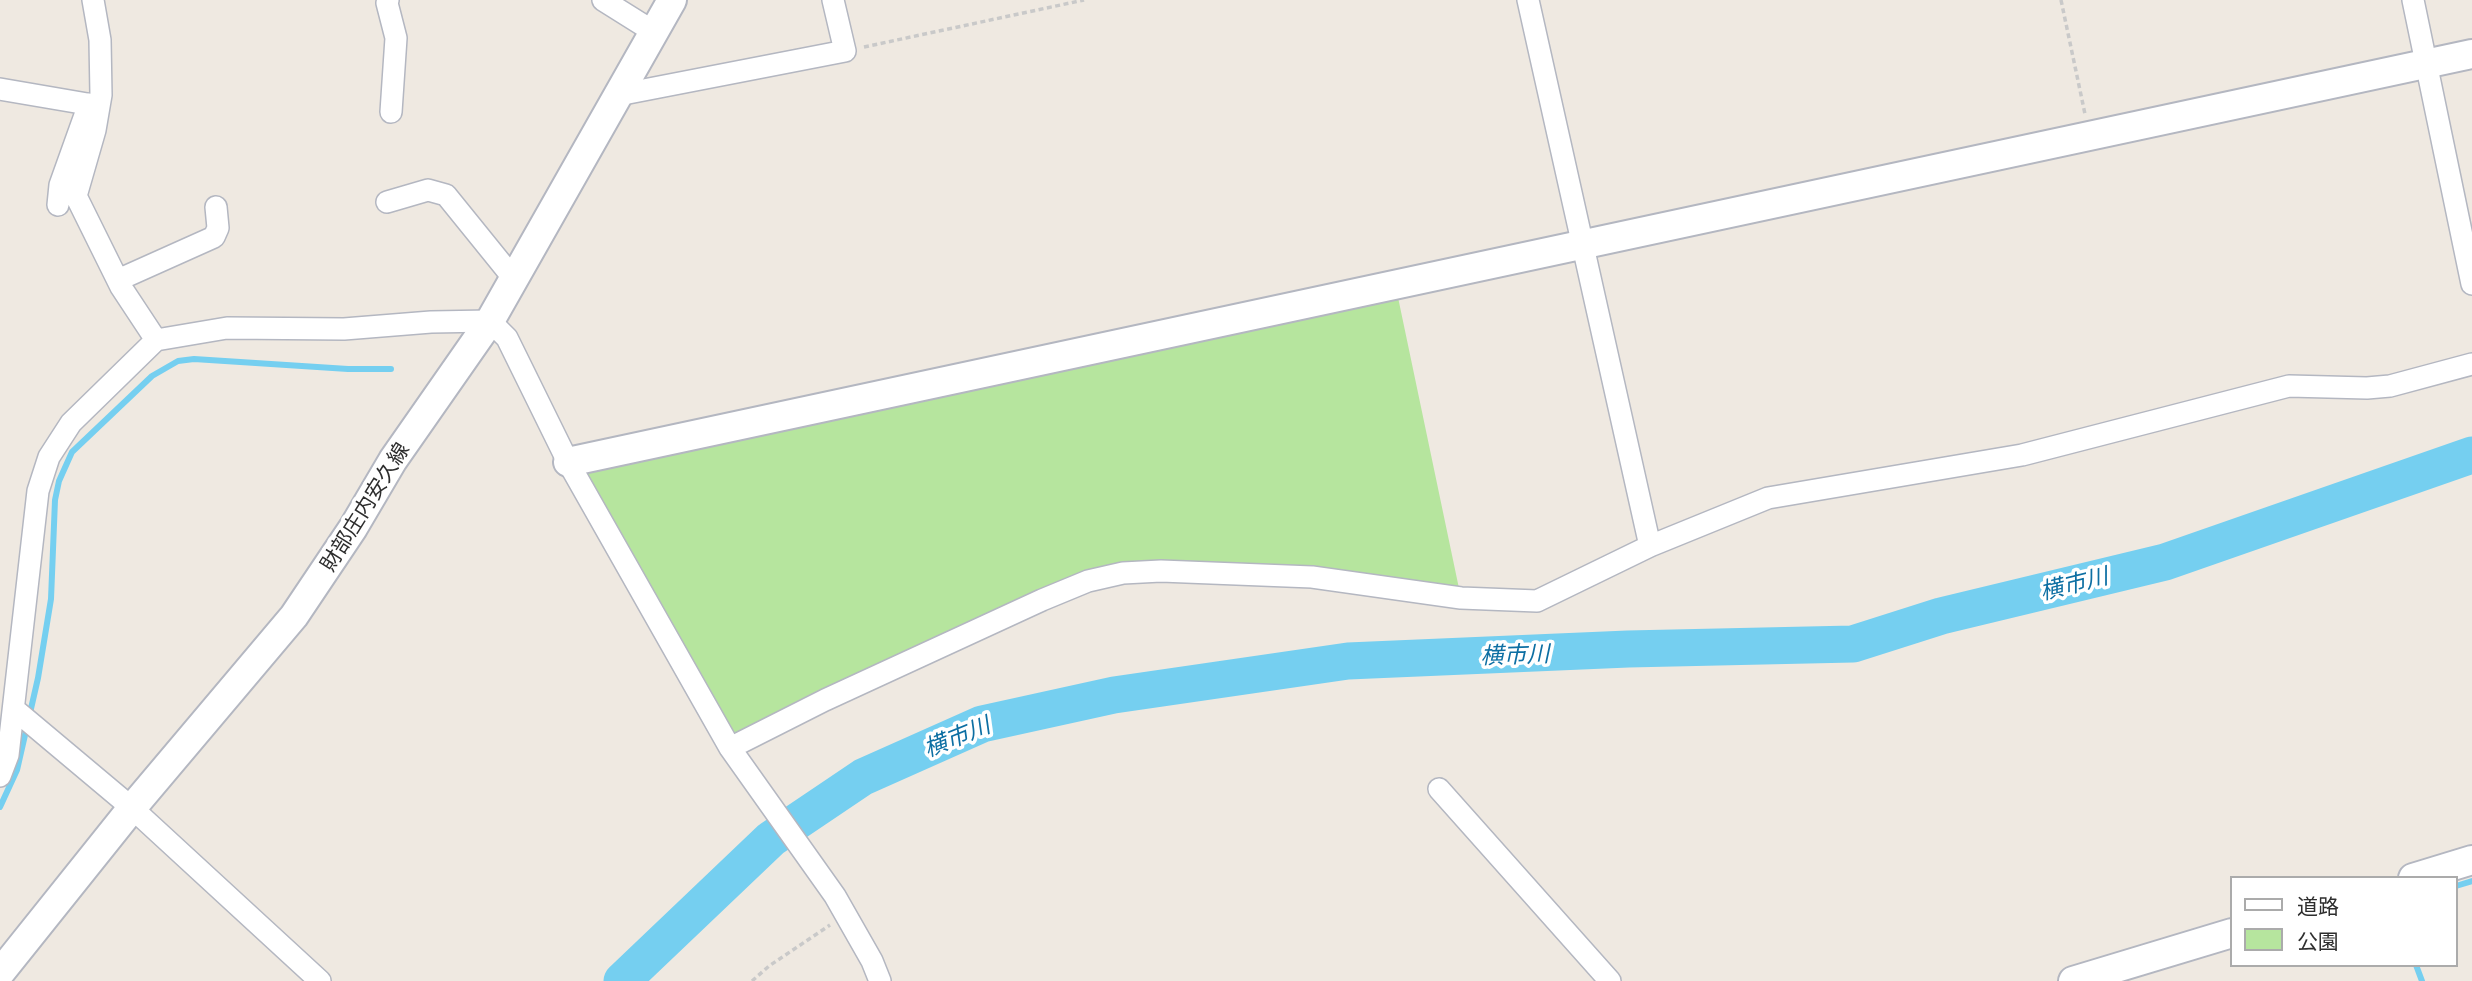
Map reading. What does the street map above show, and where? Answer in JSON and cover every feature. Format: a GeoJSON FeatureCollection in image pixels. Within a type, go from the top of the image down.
{"type":"FeatureCollection","features":[{"type":"Feature","properties":{"kind":"street"},"geometry":{"type":"LineString","coordinates":[[93,0],[100,40],[94,105],[95,131],[76,196],[118,280],[156,340]]}},
{"type":"Feature","properties":{"kind":"street"},"geometry":{"type":"LineString","coordinates":[[388,0],[396,38],[391,112]]}},
{"type":"Feature","properties":{"kind":"street"},"geometry":{"type":"LineString","coordinates":[[603,0],[660,11]]}},
{"type":"Feature","properties":{"kind":"street"},"geometry":{"type":"LineString","coordinates":[[618,95],[845,51],[833,0]]}},
{"type":"Feature","properties":{"kind":"street"},"geometry":{"type":"LineString","coordinates":[[1528,0],[1650,546]]}},
{"type":"Feature","properties":{"kind":"street"},"geometry":{"type":"LineString","coordinates":[[2413,0],[2472,284]]}},
{"type":"Feature","properties":{"kind":"street","name":"財部庄内安久線"},"geometry":{"type":"LineString","coordinates":[[0,973],[132,808],[294,616],[353,528],[393,460],[490,321],[618,95],[660,11]]}},
{"type":"Feature","properties":{"kind":"street"},"geometry":{"type":"LineString","coordinates":[[568,462],[2472,54]]}},
{"type":"Feature","properties":{"kind":"street"},"geometry":{"type":"LineString","coordinates":[[0,89],[94,105]]}},
{"type":"Feature","properties":{"kind":"street"},"geometry":{"type":"LineString","coordinates":[[58,205],[60,185],[94,105]]}},
{"type":"Feature","properties":{"kind":"street"},"geometry":{"type":"LineString","coordinates":[[387,202],[428,190],[446,195],[514,279]]}},
{"type":"Feature","properties":{"kind":"street"},"geometry":{"type":"LineString","coordinates":[[118,280],[214,237],[218,228],[216,207]]}},
{"type":"Feature","properties":{"kind":"street"},"geometry":{"type":"LineString","coordinates":[[0,776],[8,755],[14,709],[37,491],[49,457],[71,423],[156,340],[227,328],[344,329],[431,322],[490,321],[507,338],[568,462],[736,756],[847,914],[880,981]]}},
{"type":"Feature","properties":{"kind":"street"},"geometry":{"type":"LineString","coordinates":[[736,756],[825,700],[1042,600],[1088,581],[1111,575],[1161,571],[1312,577],[1461,597],[1537,601],[1650,546],[1768,498],[2022,454],[2289,386],[2390,386],[2472,364]]}},
{"type":"Feature","properties":{"kind":"street"},"geometry":{"type":"LineString","coordinates":[[14,709],[132,808],[320,981]]}},
{"type":"Feature","properties":{"kind":"street"},"geometry":{"type":"LineString","coordinates":[[1439,789],[1610,981]]}},
{"type":"Feature","properties":{"kind":"street"},"geometry":{"type":"LineString","coordinates":[[2420,876],[2472,860]]}},
{"type":"Feature","properties":{"kind":"street"},"geometry":{"type":"LineString","coordinates":[[2073,981],[2230,934]]}},
{"type":"Feature","properties":{"kind":"path"},"geometry":{"type":"LineString","coordinates":[[845,51],[1084,0]]}},
{"type":"Feature","properties":{"kind":"path"},"geometry":{"type":"LineString","coordinates":[[2061,0],[2090,135]]}},
{"type":"Feature","properties":{"kind":"path"},"geometry":{"type":"LineString","coordinates":[[752,981],[769,966],[847,914]]}},
{"type":"Feature","properties":{"kind":"green space"},"geometry":{"type":"Polygon","coordinates":[[[1395,283],[1461,598],[1123,573],[730,748],[568,462],[1395,283]]]}},
{"type":"Feature","properties":{"kind":"waterway"},"geometry":{"type":"LineString","coordinates":[[0,807],[17,770],[38,678],[51,599],[55,500],[59,481],[72,452],[152,376],[178,361],[194,359],[348,369],[391,369]]}},
{"type":"Feature","properties":{"kind":"waterway","name":"横市川"},"geometry":{"type":"LineString","coordinates":[[622,981],[771,839],[863,777],[982,724],[1114,695],[1348,661],[1628,649],[1853,644],[1941,616],[2165,562],[2472,455]]}},
{"type":"Feature","properties":{"kind":"waterway"},"geometry":{"type":"LineString","coordinates":[[2458,885],[2472,881]]}},
{"type":"Feature","properties":{"kind":"waterway"},"geometry":{"type":"LineString","coordinates":[[2417,967],[2422,981]]}}]}
